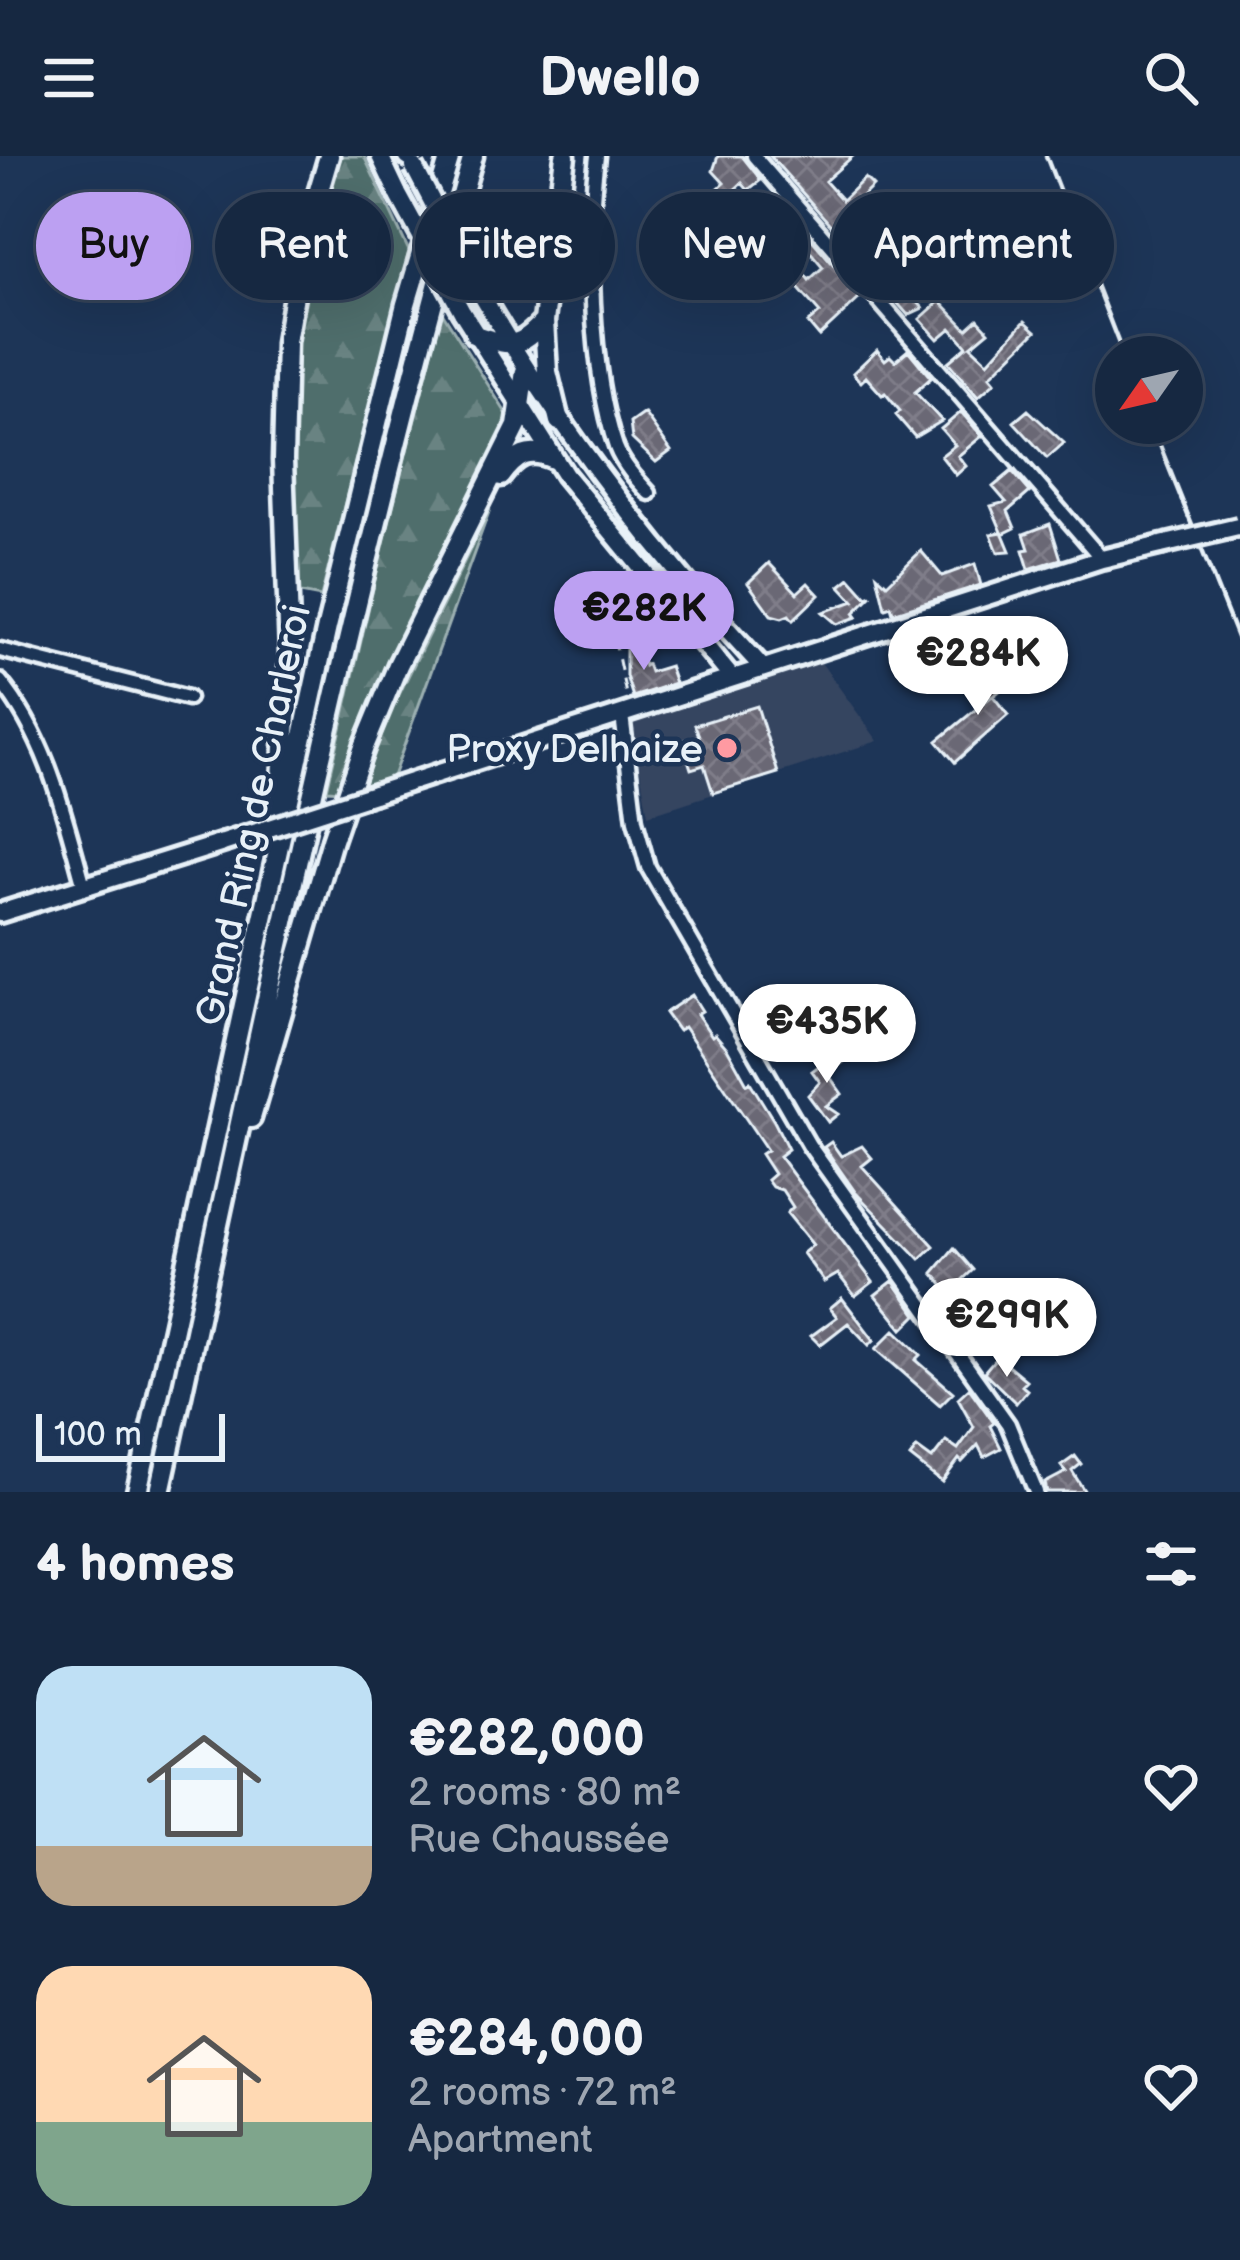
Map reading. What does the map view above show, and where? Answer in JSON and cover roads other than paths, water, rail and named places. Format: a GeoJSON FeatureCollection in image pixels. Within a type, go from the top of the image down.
{"type":"FeatureCollection","features":[{"type":"Feature","properties":{"kind":"highway"},"geometry":{"type":"LineString","coordinates":[[281,839],[279,790],[290,654],[283,460],[286,342],[302,248],[329,156]]}},
{"type":"Feature","properties":{"kind":"highway","name":"Grand Ring de Charleroi"},"geometry":{"type":"LineString","coordinates":[[137,1492],[374,427],[450,156]]}},
{"type":"Feature","properties":{"kind":"highway","name":"Grand Ring de Charleroi"},"geometry":{"type":"LineString","coordinates":[[160,1492],[387,473],[473,156]]}},
{"type":"Feature","properties":{"kind":"highway"},"geometry":{"type":"LineString","coordinates":[[559,422],[547,372],[544,320],[565,156]]}},
{"type":"Feature","properties":{"kind":"highway"},"geometry":{"type":"LineString","coordinates":[[475,335],[510,344],[527,340],[544,320]]}},
{"type":"Feature","properties":{"kind":"highway"},"geometry":{"type":"LineString","coordinates":[[238,1137],[255,1113],[295,961],[364,747],[398,665],[521,411],[525,371]]}},
{"type":"Feature","properties":{"kind":"highway"},"geometry":{"type":"LineString","coordinates":[[477,509],[514,458],[539,452],[553,458]]}},
{"type":"Feature","properties":{"kind":"main road"},"geometry":{"type":"LineString","coordinates":[[380,156],[462,312],[521,411],[596,517],[732,679]]}},
{"type":"Feature","properties":{"kind":"main road"},"geometry":{"type":"LineString","coordinates":[[410,159],[475,284],[559,422],[621,506],[763,668]]}},
{"type":"Feature","properties":{"kind":"main road"},"geometry":{"type":"LineString","coordinates":[[0,913],[1102,559],[1239,526]]}},
{"type":"Feature","properties":{"kind":"street"},"geometry":{"type":"LineString","coordinates":[[597,156],[592,194],[594,260],[606,407],[618,452],[649,494]]}},
{"type":"Feature","properties":{"kind":"street"},"geometry":{"type":"LineString","coordinates":[[754,156],[1102,559]]}},
{"type":"Feature","properties":{"kind":"street"},"geometry":{"type":"LineString","coordinates":[[0,650],[188,698]]}},
{"type":"Feature","properties":{"kind":"street"},"geometry":{"type":"LineString","coordinates":[[0,681],[30,722],[43,750],[84,886]]}},
{"type":"Feature","properties":{"kind":"street"},"geometry":{"type":"LineString","coordinates":[[626,713],[634,821],[648,867],[809,1145],[1008,1424],[1036,1492]]}},
{"type":"Feature","properties":{"kind":"railway"},"geometry":{"type":"LineString","coordinates":[[1046,156],[1116,336]]}},
{"type":"Feature","properties":{"kind":"railway"},"geometry":{"type":"LineString","coordinates":[[1159,444],[1240,645]]}},
{"type":"Feature","properties":{"kind":"place","name":"Proxy Delhaize"},"geometry":{"type":"Point","coordinates":[727,748]}}]}
